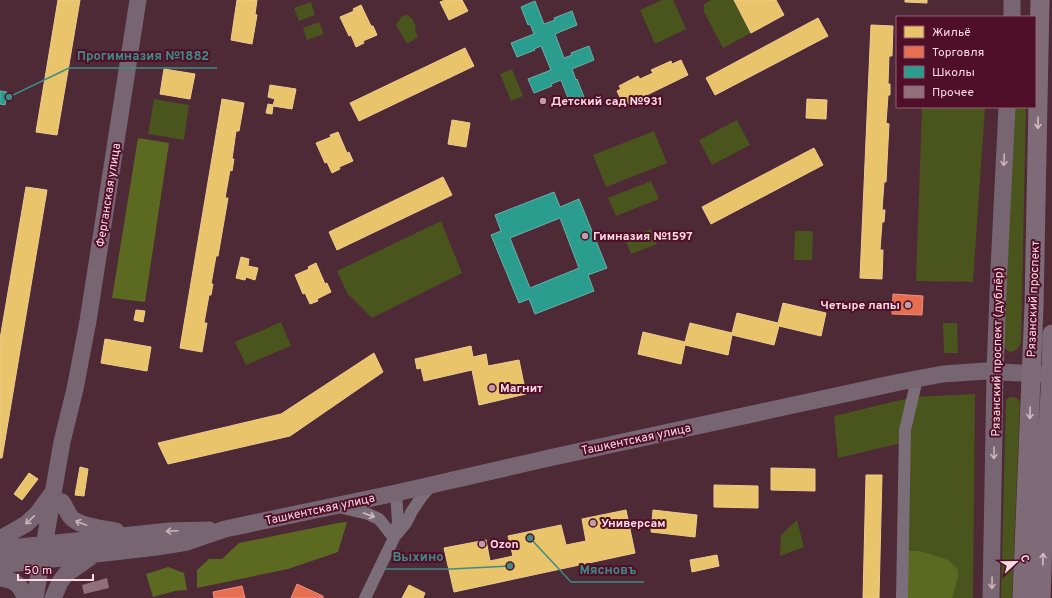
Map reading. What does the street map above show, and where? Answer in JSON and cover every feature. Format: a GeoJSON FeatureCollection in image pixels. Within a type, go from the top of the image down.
{"type":"FeatureCollection","features":[{"type":"Feature","properties":{"kind":"main road","name":"Ферганская улица"},"geometry":{"type":"LineString","coordinates":[[35,598],[48,552],[58,498],[72,443],[75,389],[89,314],[138,0]]}},
{"type":"Feature","properties":{"kind":"main road"},"geometry":{"type":"LineString","coordinates":[[1012,0],[1012,16]]}},
{"type":"Feature","properties":{"kind":"main road","name":"Рязанский проспект"},"geometry":{"type":"LineString","coordinates":[[1022,598],[1031,374],[1040,0]]}},
{"type":"Feature","properties":{"kind":"main road","name":"Рязанский проспект (дублёр)"},"geometry":{"type":"LineString","coordinates":[[991,598],[995,372],[1007,108]]}},
{"type":"Feature","properties":{"kind":"main road","name":"Рязанский проспект"},"geometry":{"type":"LineString","coordinates":[[1042,598],[1045,482],[1052,334]]}},
{"type":"Feature","properties":{"kind":"main road","name":"Ташкентская улица"},"geometry":{"type":"LineString","coordinates":[[0,549],[96,554],[170,545],[187,542],[225,529],[396,493],[549,458],[900,382],[943,374],[979,371],[1051,375]]}},
{"type":"Feature","properties":{"kind":"main road"},"geometry":{"type":"LineString","coordinates":[[0,539],[26,524],[36,514],[58,498],[76,522],[132,535]]}},
{"type":"Feature","properties":{"kind":"main road","name":"Ташкентская улица"},"geometry":{"type":"LineString","coordinates":[[0,565],[48,552],[132,535],[169,531],[225,529]]}},
{"type":"Feature","properties":{"kind":"main road","name":"Ферганская улица"},"geometry":{"type":"LineString","coordinates":[[46,598],[48,552]]}},
{"type":"Feature","properties":{"kind":"main road"},"geometry":{"type":"LineString","coordinates":[[53,598],[60,582],[66,574],[96,554]]}},
{"type":"Feature","properties":{"kind":"main road"},"geometry":{"type":"LineString","coordinates":[[0,578],[7,579],[17,584],[23,591],[25,598]]}},
{"type":"Feature","properties":{"kind":"street"},"geometry":{"type":"LineString","coordinates":[[902,598],[905,430],[917,379]]}},
{"type":"Feature","properties":{"kind":"street"},"geometry":{"type":"LineString","coordinates":[[394,538],[406,523],[412,510],[422,496],[432,485]]}},
{"type":"Feature","properties":{"kind":"street"},"geometry":{"type":"LineString","coordinates":[[366,598],[394,538],[398,522],[396,493]]}},
{"type":"Feature","properties":{"kind":"street"},"geometry":{"type":"LineString","coordinates":[[334,506],[368,514],[379,519],[394,538]]}},
{"type":"Feature","properties":{"kind":"green space"},"geometry":{"type":"Polygon","coordinates":[[[662,0],[673,0],[686,29],[655,44],[640,10],[662,0]]]}},
{"type":"Feature","properties":{"kind":"green space"},"geometry":{"type":"Polygon","coordinates":[[[711,0],[734,0],[751,33],[723,48],[704,12],[704,4],[711,0]]]}},
{"type":"Feature","properties":{"kind":"green space"},"geometry":{"type":"Polygon","coordinates":[[[311,2],[315,15],[299,21],[294,8],[311,2]]]}},
{"type":"Feature","properties":{"kind":"green space"},"geometry":{"type":"Polygon","coordinates":[[[408,15],[416,26],[415,30],[418,37],[407,44],[396,25],[402,16],[408,15]]]}},
{"type":"Feature","properties":{"kind":"green space"},"geometry":{"type":"Polygon","coordinates":[[[319,22],[324,34],[307,40],[303,28],[319,22]]]}},
{"type":"Feature","properties":{"kind":"green space"},"geometry":{"type":"Polygon","coordinates":[[[512,69],[523,96],[511,101],[500,74],[512,69]]]}},
{"type":"Feature","properties":{"kind":"green space"},"geometry":{"type":"Polygon","coordinates":[[[154,99],[189,105],[184,140],[148,134],[154,99]]]}},
{"type":"Feature","properties":{"kind":"green space"},"geometry":{"type":"Polygon","coordinates":[[[922,108],[985,108],[973,282],[916,281],[922,108]]]}},
{"type":"Feature","properties":{"kind":"green space"},"geometry":{"type":"Polygon","coordinates":[[[1013,108],[1026,108],[1021,343],[1016,350],[1009,352],[1005,348],[1003,342],[1013,108]]]}},
{"type":"Feature","properties":{"kind":"green space"},"geometry":{"type":"Polygon","coordinates":[[[737,120],[750,145],[712,165],[699,140],[737,120]]]}},
{"type":"Feature","properties":{"kind":"green space"},"geometry":{"type":"Polygon","coordinates":[[[654,131],[667,163],[606,187],[593,155],[654,131]]]}},
{"type":"Feature","properties":{"kind":"green space"},"geometry":{"type":"Polygon","coordinates":[[[138,138],[169,143],[145,302],[112,298],[138,138]]]}},
{"type":"Feature","properties":{"kind":"green space"},"geometry":{"type":"Polygon","coordinates":[[[651,181],[659,199],[616,216],[608,198],[651,181]]]}},
{"type":"Feature","properties":{"kind":"green space"},"geometry":{"type":"Polygon","coordinates":[[[441,221],[462,273],[372,318],[347,293],[337,271],[441,221]]]}},
{"type":"Feature","properties":{"kind":"green space"},"geometry":{"type":"Polygon","coordinates":[[[651,229],[657,244],[631,254],[625,239],[651,229]]]}},
{"type":"Feature","properties":{"kind":"green space"},"geometry":{"type":"Polygon","coordinates":[[[795,231],[813,231],[812,260],[794,260],[795,231]]]}},
{"type":"Feature","properties":{"kind":"green space"},"geometry":{"type":"Polygon","coordinates":[[[281,322],[291,346],[246,365],[235,342],[281,322]]]}},
{"type":"Feature","properties":{"kind":"green space"},"geometry":{"type":"Polygon","coordinates":[[[943,323],[957,323],[958,353],[944,353],[943,323]]]}},
{"type":"Feature","properties":{"kind":"green space"},"geometry":{"type":"Polygon","coordinates":[[[975,394],[973,598],[904,598],[906,442],[838,458],[834,416],[913,397],[975,394]]]}},
{"type":"Feature","properties":{"kind":"green space"},"geometry":{"type":"Polygon","coordinates":[[[1011,397],[1017,398],[1020,402],[1012,598],[1001,598],[1006,400],[1011,397]]]}},
{"type":"Feature","properties":{"kind":"green space"},"geometry":{"type":"Polygon","coordinates":[[[797,520],[804,547],[780,556],[781,535],[797,520]]]}},
{"type":"Feature","properties":{"kind":"green space"},"geometry":{"type":"Polygon","coordinates":[[[347,522],[338,552],[288,569],[197,588],[197,570],[209,559],[222,559],[239,543],[347,522]]]}},
{"type":"Feature","properties":{"kind":"green space"},"geometry":{"type":"Polygon","coordinates":[[[907,551],[920,551],[948,560],[956,567],[958,577],[952,598],[906,598],[907,551]]]}},
{"type":"Feature","properties":{"kind":"green space"},"geometry":{"type":"Polygon","coordinates":[[[168,567],[184,573],[187,590],[175,591],[153,597],[146,574],[168,567]]]}},
{"type":"Feature","properties":{"kind":"building: Жильё"},"geometry":{"type":"Polygon","coordinates":[[[58,0],[80,0],[57,135],[36,132],[58,0]]]}},
{"type":"Feature","properties":{"kind":"building: Жильё"},"geometry":{"type":"Polygon","coordinates":[[[237,0],[257,0],[255,14],[257,15],[252,44],[231,40],[237,0]]]}},
{"type":"Feature","properties":{"kind":"building: Жильё"},"geometry":{"type":"Polygon","coordinates":[[[445,0],[462,0],[468,11],[449,20],[440,2],[445,0]]]}},
{"type":"Feature","properties":{"kind":"building: Жильё"},"geometry":{"type":"Polygon","coordinates":[[[734,0],[776,0],[784,15],[751,33],[734,0]]]}},
{"type":"Feature","properties":{"kind":"building: Жильё"},"geometry":{"type":"Polygon","coordinates":[[[905,0],[927,0],[927,3],[905,2],[905,0]]]}},
{"type":"Feature","properties":{"kind":"building: Жильё"},"geometry":{"type":"Polygon","coordinates":[[[361,5],[377,35],[363,41],[364,43],[356,47],[351,35],[349,36],[340,17],[354,11],[353,9],[361,5]]]}},
{"type":"Feature","properties":{"kind":"building: Жильё"},"geometry":{"type":"Polygon","coordinates":[[[818,18],[828,36],[715,95],[706,78],[818,18]]]}},
{"type":"Feature","properties":{"kind":"building: Жильё"},"geometry":{"type":"Polygon","coordinates":[[[871,25],[893,26],[892,56],[889,56],[888,84],[890,84],[890,95],[888,95],[886,123],[889,124],[886,182],[884,182],[882,210],[885,210],[884,222],[882,222],[880,250],[883,250],[882,279],[860,278],[871,25]]]}},
{"type":"Feature","properties":{"kind":"building: Жильё"},"geometry":{"type":"Polygon","coordinates":[[[465,48],[474,66],[359,121],[350,103],[465,48]]]}},
{"type":"Feature","properties":{"kind":"building: Жильё"},"geometry":{"type":"Polygon","coordinates":[[[681,60],[688,75],[624,106],[617,91],[621,89],[619,86],[638,76],[640,79],[653,73],[651,70],[671,61],[672,64],[681,60]]]}},
{"type":"Feature","properties":{"kind":"building: Жильё"},"geometry":{"type":"Polygon","coordinates":[[[164,69],[195,74],[190,99],[160,94],[164,69]]]}},
{"type":"Feature","properties":{"kind":"building: Жильё"},"geometry":{"type":"Polygon","coordinates":[[[270,85],[296,89],[292,109],[273,106],[272,114],[266,113],[268,104],[273,105],[275,99],[268,97],[270,85]]]}},
{"type":"Feature","properties":{"kind":"building: Жильё"},"geometry":{"type":"Polygon","coordinates":[[[222,99],[244,103],[239,131],[236,131],[232,159],[234,159],[232,171],[230,170],[225,198],[228,198],[218,256],[216,256],[211,284],[213,284],[211,295],[209,295],[204,323],[207,323],[202,352],[180,348],[222,99]]]}},
{"type":"Feature","properties":{"kind":"building: Жильё"},"geometry":{"type":"Polygon","coordinates":[[[807,99],[827,100],[826,119],[806,118],[807,99]]]}},
{"type":"Feature","properties":{"kind":"building: Жильё"},"geometry":{"type":"Polygon","coordinates":[[[452,120],[470,123],[466,147],[448,144],[452,120]]]}},
{"type":"Feature","properties":{"kind":"building: Жильё"},"geometry":{"type":"Polygon","coordinates":[[[338,132],[347,153],[349,152],[353,161],[339,167],[340,169],[332,173],[327,162],[325,163],[316,143],[331,137],[330,135],[338,132]]]}},
{"type":"Feature","properties":{"kind":"building: Жильё"},"geometry":{"type":"Polygon","coordinates":[[[814,148],[823,165],[711,224],[702,207],[814,148]]]}},
{"type":"Feature","properties":{"kind":"building: Жильё"},"geometry":{"type":"Polygon","coordinates":[[[443,177],[452,195],[337,250],[329,232],[443,177]]]}},
{"type":"Feature","properties":{"kind":"building: Жильё"},"geometry":{"type":"Polygon","coordinates":[[[26,187],[47,190],[2,458],[0,458],[0,339],[26,187]]]}},
{"type":"Feature","properties":{"kind":"building: Жильё"},"geometry":{"type":"Polygon","coordinates":[[[241,257],[249,259],[248,266],[258,268],[255,280],[246,277],[245,280],[236,278],[241,257]]]}},
{"type":"Feature","properties":{"kind":"building: Жильё"},"geometry":{"type":"Polygon","coordinates":[[[316,263],[325,284],[327,283],[331,292],[317,299],[318,301],[310,304],[305,293],[303,294],[295,275],[309,269],[308,267],[316,263]]]}},
{"type":"Feature","properties":{"kind":"building: Жильё"},"geometry":{"type":"Polygon","coordinates":[[[783,303],[826,313],[821,336],[779,326],[774,345],[732,335],[728,355],[685,345],[681,364],[638,354],[643,332],[685,342],[690,323],[732,333],[737,313],[778,323],[783,303]]]}},
{"type":"Feature","properties":{"kind":"building: Жильё"},"geometry":{"type":"Polygon","coordinates":[[[136,310],[145,311],[143,322],[134,320],[136,310]]]}},
{"type":"Feature","properties":{"kind":"building: Жильё"},"geometry":{"type":"Polygon","coordinates":[[[105,339],[151,347],[147,371],[101,363],[105,339]]]}},
{"type":"Feature","properties":{"kind":"building: Жильё"},"geometry":{"type":"Polygon","coordinates":[[[471,346],[473,357],[486,354],[488,366],[519,360],[526,394],[479,405],[472,370],[424,381],[421,368],[417,369],[415,359],[471,346]]]}},
{"type":"Feature","properties":{"kind":"building: Жильё"},"geometry":{"type":"Polygon","coordinates":[[[374,353],[383,372],[290,436],[168,464],[158,443],[281,414],[374,353]]]}},
{"type":"Feature","properties":{"kind":"building: Жильё"},"geometry":{"type":"Polygon","coordinates":[[[80,467],[88,469],[84,496],[75,495],[80,467]]]}},
{"type":"Feature","properties":{"kind":"building: Жильё"},"geometry":{"type":"Polygon","coordinates":[[[771,468],[815,469],[815,491],[771,490],[771,468]]]}},
{"type":"Feature","properties":{"kind":"building: Жильё"},"geometry":{"type":"Polygon","coordinates":[[[29,473],[38,479],[22,500],[14,494],[29,473]]]}},
{"type":"Feature","properties":{"kind":"building: Жильё"},"geometry":{"type":"Polygon","coordinates":[[[866,475],[882,475],[879,598],[863,598],[866,475]]]}},
{"type":"Feature","properties":{"kind":"building: Жильё"},"geometry":{"type":"Polygon","coordinates":[[[714,485],[758,486],[758,508],[714,507],[714,485]]]}},
{"type":"Feature","properties":{"kind":"building: Жильё"},"geometry":{"type":"Polygon","coordinates":[[[626,510],[635,553],[454,592],[444,548],[486,540],[490,561],[513,556],[508,536],[561,525],[566,545],[586,541],[582,519],[626,510]]]}},
{"type":"Feature","properties":{"kind":"building: Жильё"},"geometry":{"type":"Polygon","coordinates":[[[653,510],[697,515],[695,537],[651,532],[653,510]]]}},
{"type":"Feature","properties":{"kind":"building: Жильё"},"geometry":{"type":"Polygon","coordinates":[[[717,555],[719,566],[692,572],[690,560],[717,555]]]}},
{"type":"Feature","properties":{"kind":"building: Жильё"},"geometry":{"type":"Polygon","coordinates":[[[409,585],[425,593],[423,598],[402,598],[409,585]]]}},
{"type":"Feature","properties":{"kind":"building: Торговля","name":"Четыре лапы"},"geometry":{"type":"Polygon","coordinates":[[[893,294],[923,296],[922,315],[892,314],[893,294]]]}},
{"type":"Feature","properties":{"kind":"building: Торговля"},"geometry":{"type":"Polygon","coordinates":[[[297,584],[323,596],[323,598],[291,598],[297,584]]]}},
{"type":"Feature","properties":{"kind":"building: Торговля"},"geometry":{"type":"Polygon","coordinates":[[[242,586],[245,598],[214,598],[213,592],[242,586]]]}},
{"type":"Feature","properties":{"kind":"building: Школы"},"geometry":{"type":"Polygon","coordinates":[[[535,1],[544,24],[555,20],[554,18],[572,11],[577,25],[555,34],[564,58],[572,55],[571,53],[589,46],[594,60],[572,69],[584,97],[570,103],[561,80],[551,84],[552,86],[534,93],[528,79],[551,70],[541,46],[517,57],[511,43],[534,34],[530,24],[528,25],[521,7],[535,1]]]}},
{"type":"Feature","properties":{"kind":"building: Школы"},"geometry":{"type":"Polygon","coordinates":[[[0,91],[7,92],[5,105],[0,104],[0,91]]]}},
{"type":"Feature","properties":{"kind":"building: Школы"},"geometry":{"type":"Polygon","coordinates":[[[554,192],[560,207],[579,199],[607,268],[588,275],[594,291],[535,314],[529,299],[519,303],[491,235],[501,231],[495,215],[554,192]],[[560,218],[510,238],[530,288],[579,268],[560,218]]]}},
{"type":"Feature","properties":{"kind":"building: Прочее"},"geometry":{"type":"Polygon","coordinates":[[[107,578],[109,588],[84,594],[82,585],[107,578]]]}},
{"type":"Feature","properties":{"kind":"place","name":"Прогимназия №1882"},"geometry":{"type":"Point","coordinates":[9,97]}},
{"type":"Feature","properties":{"kind":"place","name":"Детский сад №931"},"geometry":{"type":"Point","coordinates":[543,101]}},
{"type":"Feature","properties":{"kind":"place","name":"Гимназия №1597"},"geometry":{"type":"Point","coordinates":[585,236]}},
{"type":"Feature","properties":{"kind":"place","name":"Четыре лапы"},"geometry":{"type":"Point","coordinates":[908,305]}},
{"type":"Feature","properties":{"kind":"place","name":"Магнит"},"geometry":{"type":"Point","coordinates":[492,388]}},
{"type":"Feature","properties":{"kind":"place","name":"Универсам"},"geometry":{"type":"Point","coordinates":[593,523]}},
{"type":"Feature","properties":{"kind":"place","name":"Мясновъ"},"geometry":{"type":"Point","coordinates":[530,538]}},
{"type":"Feature","properties":{"kind":"place","name":"Ozon"},"geometry":{"type":"Point","coordinates":[482,544]}},
{"type":"Feature","properties":{"kind":"place","name":"Выхино"},"geometry":{"type":"Point","coordinates":[510,566]}}]}
